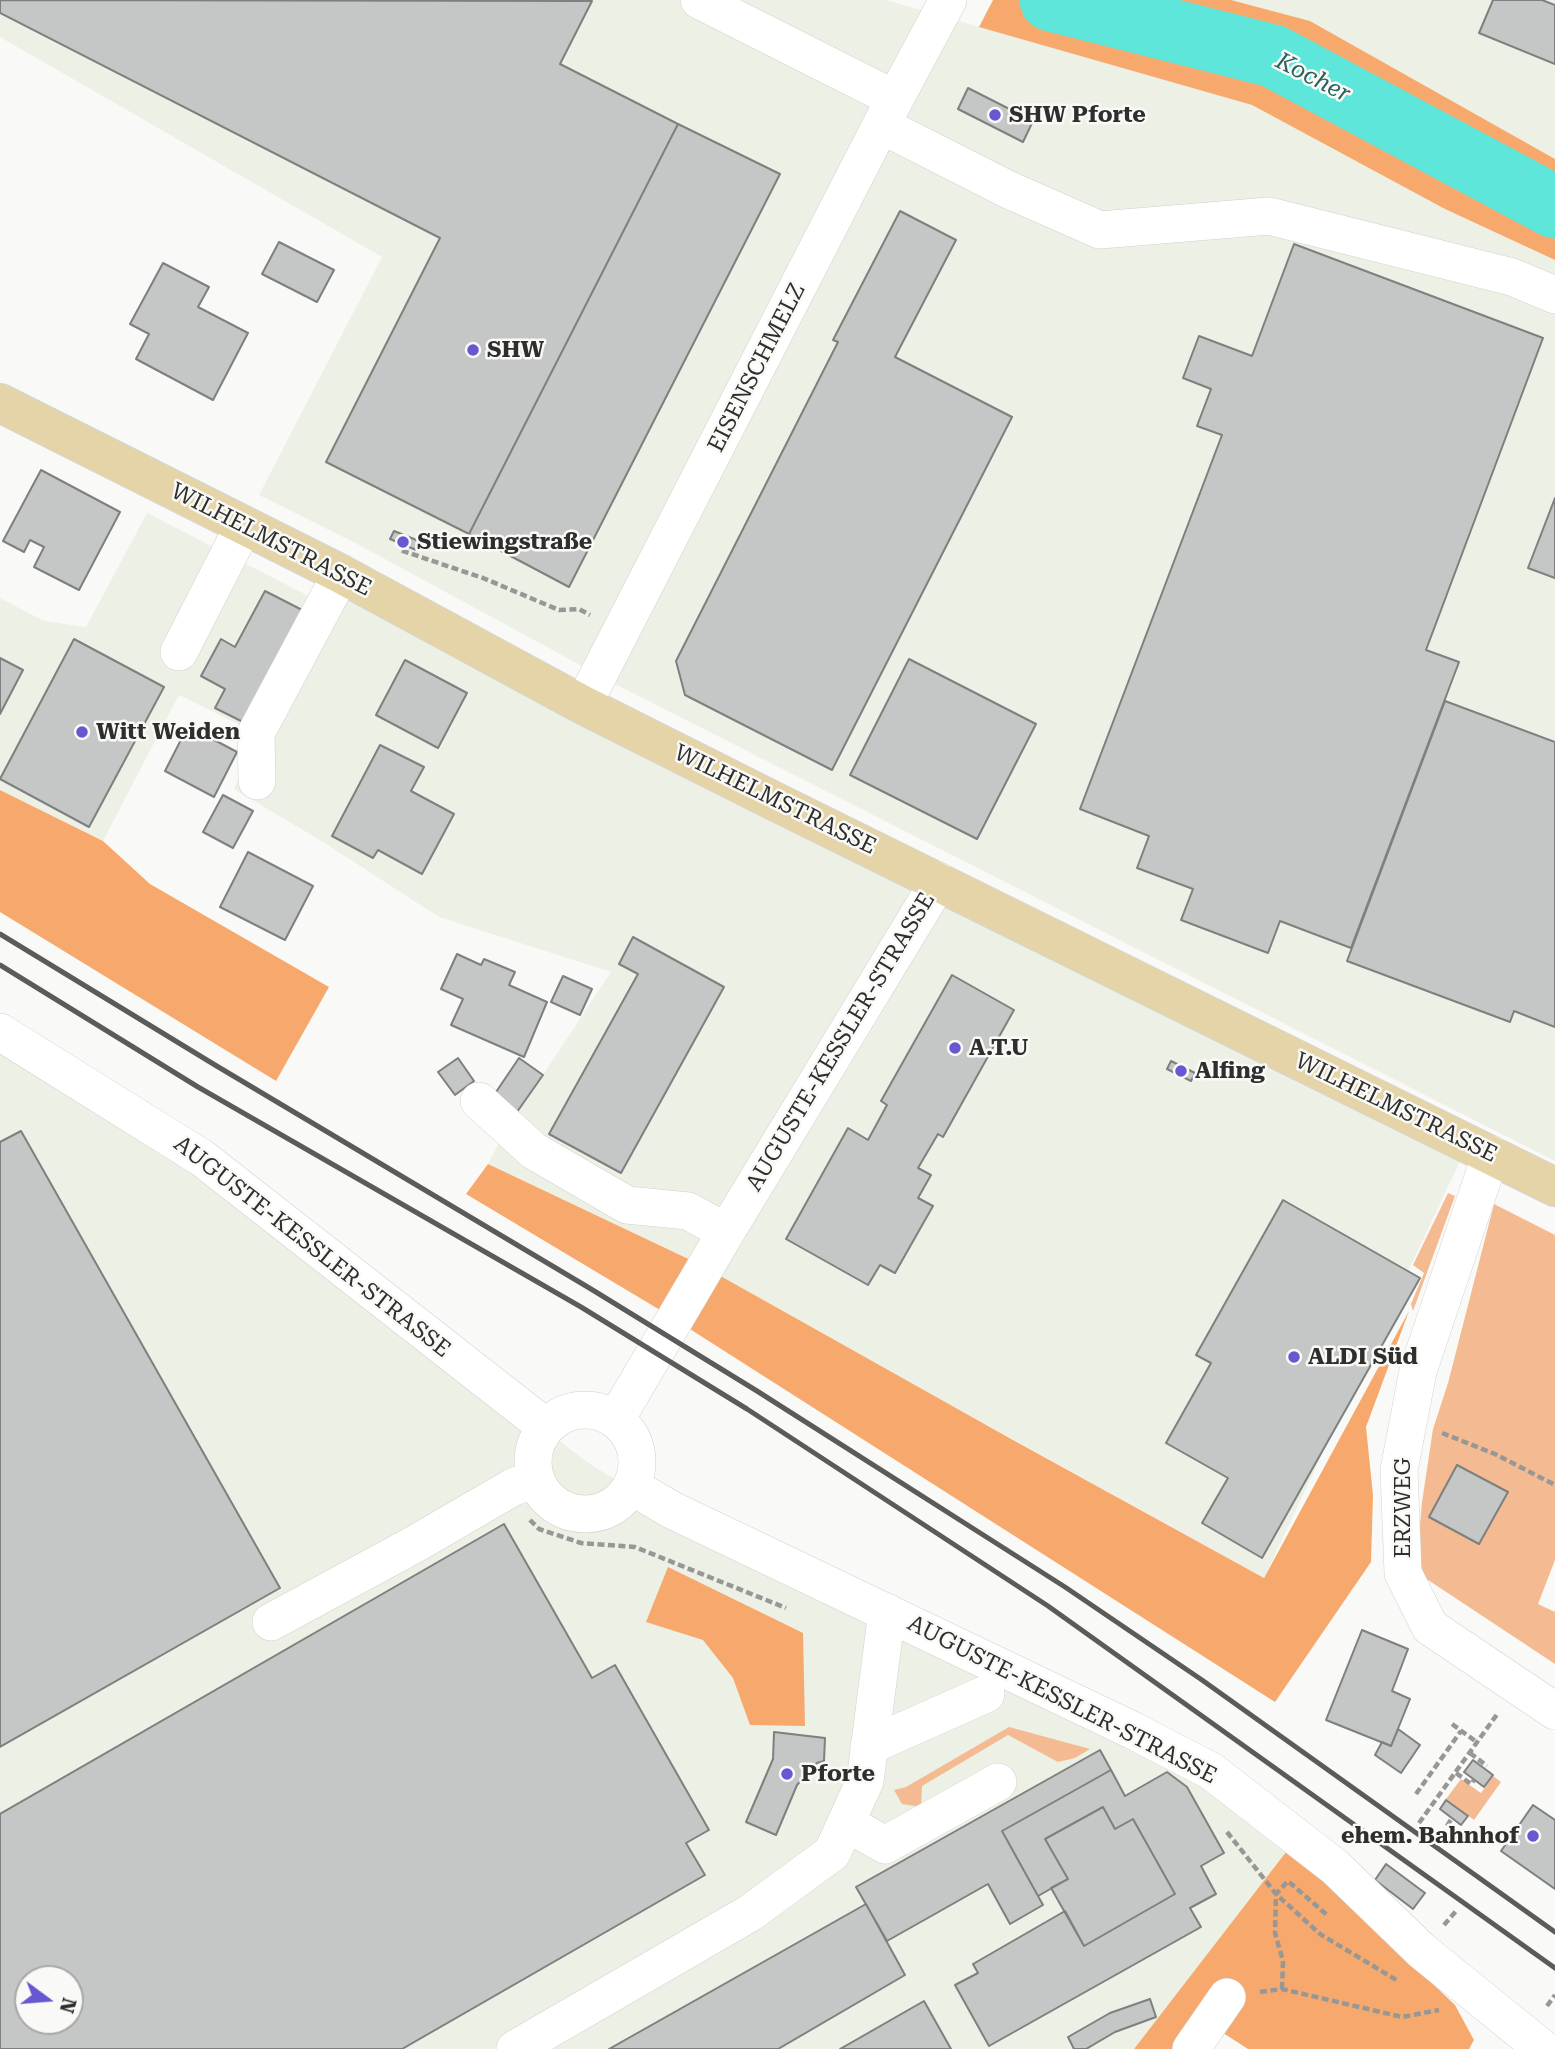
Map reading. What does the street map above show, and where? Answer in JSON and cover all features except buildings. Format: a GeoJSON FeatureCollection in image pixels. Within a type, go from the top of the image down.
{"type":"FeatureCollection","features":[{"type":"Feature","properties":{"kind":"main road","name":"WILHELMSTRASSE"},"geometry":{"type":"LineString","coordinates":[[0,403],[341,574],[583,705],[1555,1187]]}},
{"type":"Feature","properties":{"kind":"street"},"geometry":{"type":"LineString","coordinates":[[699,0],[888,112],[1009,190],[1100,230],[1269,216],[1512,276],[1555,295]]}},
{"type":"Feature","properties":{"kind":"street","name":"EISENSCHMELZ"},"geometry":{"type":"LineString","coordinates":[[583,705],[948,0]]}},
{"type":"Feature","properties":{"kind":"street"},"geometry":{"type":"LineString","coordinates":[[178,652],[244,525]]}},
{"type":"Feature","properties":{"kind":"street"},"geometry":{"type":"LineString","coordinates":[[257,782],[256,733],[341,574]]}},
{"type":"Feature","properties":{"kind":"street","name":"AUGUSTE-KESSLER-STRASSE"},"geometry":{"type":"LineString","coordinates":[[616,1419],[939,881]]}},
{"type":"Feature","properties":{"kind":"street","name":"AUGUSTE-KESSLER-STRASSE"},"geometry":{"type":"LineString","coordinates":[[0,1032],[202,1158],[546,1427]]}},
{"type":"Feature","properties":{"kind":"street"},"geometry":{"type":"LineString","coordinates":[[479,1101],[534,1151],[627,1205],[688,1211],[726,1232]]}},
{"type":"Feature","properties":{"kind":"street","name":"ERZWEG"},"geometry":{"type":"LineString","coordinates":[[1491,1154],[1418,1371],[1399,1470],[1403,1573],[1430,1627],[1555,1711]]}},
{"type":"Feature","properties":{"kind":"street"},"geometry":{"type":"LineString","coordinates":[[585,1409],[601,1411],[616,1419],[628,1431],[635,1445],[638,1462],[631,1486],[616,1504],[602,1512],[585,1515],[569,1512],[555,1505],[543,1493],[535,1479],[532,1462],[535,1446],[546,1427],[554,1419],[569,1412],[585,1409]]}},
{"type":"Feature","properties":{"kind":"street"},"geometry":{"type":"LineString","coordinates":[[271,1622],[513,1488],[535,1479]]}},
{"type":"Feature","properties":{"kind":"street","name":"AUGUSTE-KESSLER-STRASSE"},"geometry":{"type":"LineString","coordinates":[[631,1486],[672,1510],[1132,1730],[1212,1771],[1335,1867],[1422,1951],[1543,2049]]}},
{"type":"Feature","properties":{"kind":"street","name":"AUGUSTE-KESSLER-STRASSE"},"geometry":{"type":"LineString","coordinates":[[515,2049],[750,1913],[832,1853],[865,1781],[887,1612]]}},
{"type":"Feature","properties":{"kind":"street"},"geometry":{"type":"LineString","coordinates":[[869,1746],[986,1694]]}},
{"type":"Feature","properties":{"kind":"street"},"geometry":{"type":"LineString","coordinates":[[846,1823],[885,1845],[998,1782]]}},
{"type":"Feature","properties":{"kind":"street"},"geometry":{"type":"LineString","coordinates":[[1191,2049],[1227,1997]]}},
{"type":"Feature","properties":{"kind":"path"},"geometry":{"type":"LineString","coordinates":[[403,542],[401,550],[483,578],[559,610],[579,609],[622,632]]}},
{"type":"Feature","properties":{"kind":"path"},"geometry":{"type":"LineString","coordinates":[[1433,1429],[1496,1454],[1555,1485]]}},
{"type":"Feature","properties":{"kind":"path"},"geometry":{"type":"LineString","coordinates":[[1419,1823],[1510,1696],[1524,1692]]}},
{"type":"Feature","properties":{"kind":"path"},"geometry":{"type":"LineString","coordinates":[[1452,1724],[1478,1743]]}},
{"type":"Feature","properties":{"kind":"path"},"geometry":{"type":"LineString","coordinates":[[1416,1794],[1461,1731]]}},
{"type":"Feature","properties":{"kind":"path"},"geometry":{"type":"LineString","coordinates":[[1470,1754],[1487,1766]]}},
{"type":"Feature","properties":{"kind":"path"},"geometry":{"type":"LineString","coordinates":[[1456,1773],[1471,1784],[1474,1780]]}},
{"type":"Feature","properties":{"kind":"path"},"geometry":{"type":"LineString","coordinates":[[1447,1826],[1452,1818]]}},
{"type":"Feature","properties":{"kind":"path"},"geometry":{"type":"LineString","coordinates":[[1327,1915],[1288,1881],[1276,1894],[1275,1933],[1283,1961],[1283,1989],[1402,2017],[1443,2009]]}},
{"type":"Feature","properties":{"kind":"path"},"geometry":{"type":"LineString","coordinates":[[1447,1922],[1457,1910]]}},
{"type":"Feature","properties":{"kind":"shaded area"},"geometry":{"type":"Polygon","coordinates":[[[0,0],[886,0],[1252,105],[1445,209],[1555,260],[1555,1161],[617,685],[359,545],[259,495],[382,257],[0,37],[0,0]]]}},
{"type":"Feature","properties":{"kind":"shaded area"},"geometry":{"type":"Polygon","coordinates":[[[993,0],[1231,0],[1310,21],[1555,159],[1555,260],[1445,209],[1252,105],[979,27],[993,0]]]}},
{"type":"Feature","properties":{"kind":"shaded area"},"geometry":{"type":"Polygon","coordinates":[[[1231,0],[1555,0],[1555,159],[1310,21],[1231,0]]]}},
{"type":"Feature","properties":{"kind":"shaded area"},"geometry":{"type":"Polygon","coordinates":[[[147,513],[324,604],[337,582],[930,886],[699,1264],[488,1164],[505,1132],[611,972],[439,917],[323,842],[234,789],[256,733],[179,695],[103,841],[0,790],[0,598],[44,621],[86,627],[147,513]]]}},
{"type":"Feature","properties":{"kind":"shaded area"},"geometry":{"type":"Polygon","coordinates":[[[0,790],[103,841],[150,884],[329,987],[276,1081],[0,912],[0,790]]]}},
{"type":"Feature","properties":{"kind":"shaded area"},"geometry":{"type":"Polygon","coordinates":[[[942,897],[1461,1159],[1264,1578],[712,1273],[942,897]]]}},
{"type":"Feature","properties":{"kind":"shaded area"},"geometry":{"type":"Polygon","coordinates":[[[0,1042],[202,1163],[587,1462],[688,1525],[1207,1774],[1293,1843],[1134,2049],[0,2049],[0,1042]]]}},
{"type":"Feature","properties":{"kind":"shaded area"},"geometry":{"type":"Polygon","coordinates":[[[488,1164],[699,1264],[1264,1578],[1409,1311],[1366,1427],[1373,1495],[1371,1562],[1275,1702],[660,1310],[466,1194],[488,1164]]]}},
{"type":"Feature","properties":{"kind":"shaded area"},"geometry":{"type":"Polygon","coordinates":[[[1448,1193],[1455,1196],[1413,1311],[1411,1304],[1424,1273],[1413,1265],[1448,1193]]]}},
{"type":"Feature","properties":{"kind":"shaded area"},"geometry":{"type":"Polygon","coordinates":[[[1494,1204],[1555,1235],[1555,1560],[1538,1604],[1555,1612],[1555,1664],[1416,1572],[1422,1502],[1433,1429],[1448,1383],[1494,1204]]]}},
{"type":"Feature","properties":{"kind":"shaded area"},"geometry":{"type":"Polygon","coordinates":[[[668,1567],[803,1633],[805,1726],[750,1725],[733,1678],[703,1640],[646,1622],[668,1567]]]}},
{"type":"Feature","properties":{"kind":"shaded area"},"geometry":{"type":"Polygon","coordinates":[[[1009,1727],[1090,1749],[1075,1758],[1058,1762],[1008,1735],[922,1786],[921,1807],[902,1804],[894,1790],[906,1787],[1009,1727]]]}},
{"type":"Feature","properties":{"kind":"shaded area"},"geometry":{"type":"Polygon","coordinates":[[[1493,1776],[1501,1782],[1474,1820],[1446,1799],[1461,1779],[1481,1793],[1493,1776]]]}},
{"type":"Feature","properties":{"kind":"shaded area"},"geometry":{"type":"Polygon","coordinates":[[[1293,1843],[1360,1915],[1455,2005],[1474,2040],[1469,2049],[1248,2049],[1206,2022],[1186,2049],[1134,2049],[1293,1843]]]}},
{"type":"Feature","properties":{"kind":"waterway","name":"Kocher"},"geometry":{"type":"LineString","coordinates":[[1051,0],[1273,56],[1555,207]]}},
{"type":"Feature","properties":{"kind":"railway"},"geometry":{"type":"LineString","coordinates":[[0,934],[591,1289],[1065,1587],[1202,1680],[1555,1932]]}},
{"type":"Feature","properties":{"kind":"railway"},"geometry":{"type":"LineString","coordinates":[[0,965],[198,1087],[581,1307],[747,1409],[1048,1606],[1555,1968]]}},
{"type":"Feature","properties":{"kind":"place","name":"SHW Pforte"},"geometry":{"type":"Point","coordinates":[995,115]}},
{"type":"Feature","properties":{"kind":"place","name":"SHW"},"geometry":{"type":"Point","coordinates":[473,350]}},
{"type":"Feature","properties":{"kind":"place","name":"Stiewingstraße"},"geometry":{"type":"Point","coordinates":[403,542]}},
{"type":"Feature","properties":{"kind":"place","name":"Witt Weiden"},"geometry":{"type":"Point","coordinates":[82,732]}},
{"type":"Feature","properties":{"kind":"place","name":"A.T.U"},"geometry":{"type":"Point","coordinates":[955,1048]}},
{"type":"Feature","properties":{"kind":"place","name":"Alfing"},"geometry":{"type":"Point","coordinates":[1181,1071]}},
{"type":"Feature","properties":{"kind":"place","name":"ALDI Süd"},"geometry":{"type":"Point","coordinates":[1294,1357]}},
{"type":"Feature","properties":{"kind":"place","name":"Pforte"},"geometry":{"type":"Point","coordinates":[787,1774]}},
{"type":"Feature","properties":{"kind":"place","name":"ehem. Bahnhof"},"geometry":{"type":"Point","coordinates":[1533,1836]}}]}
